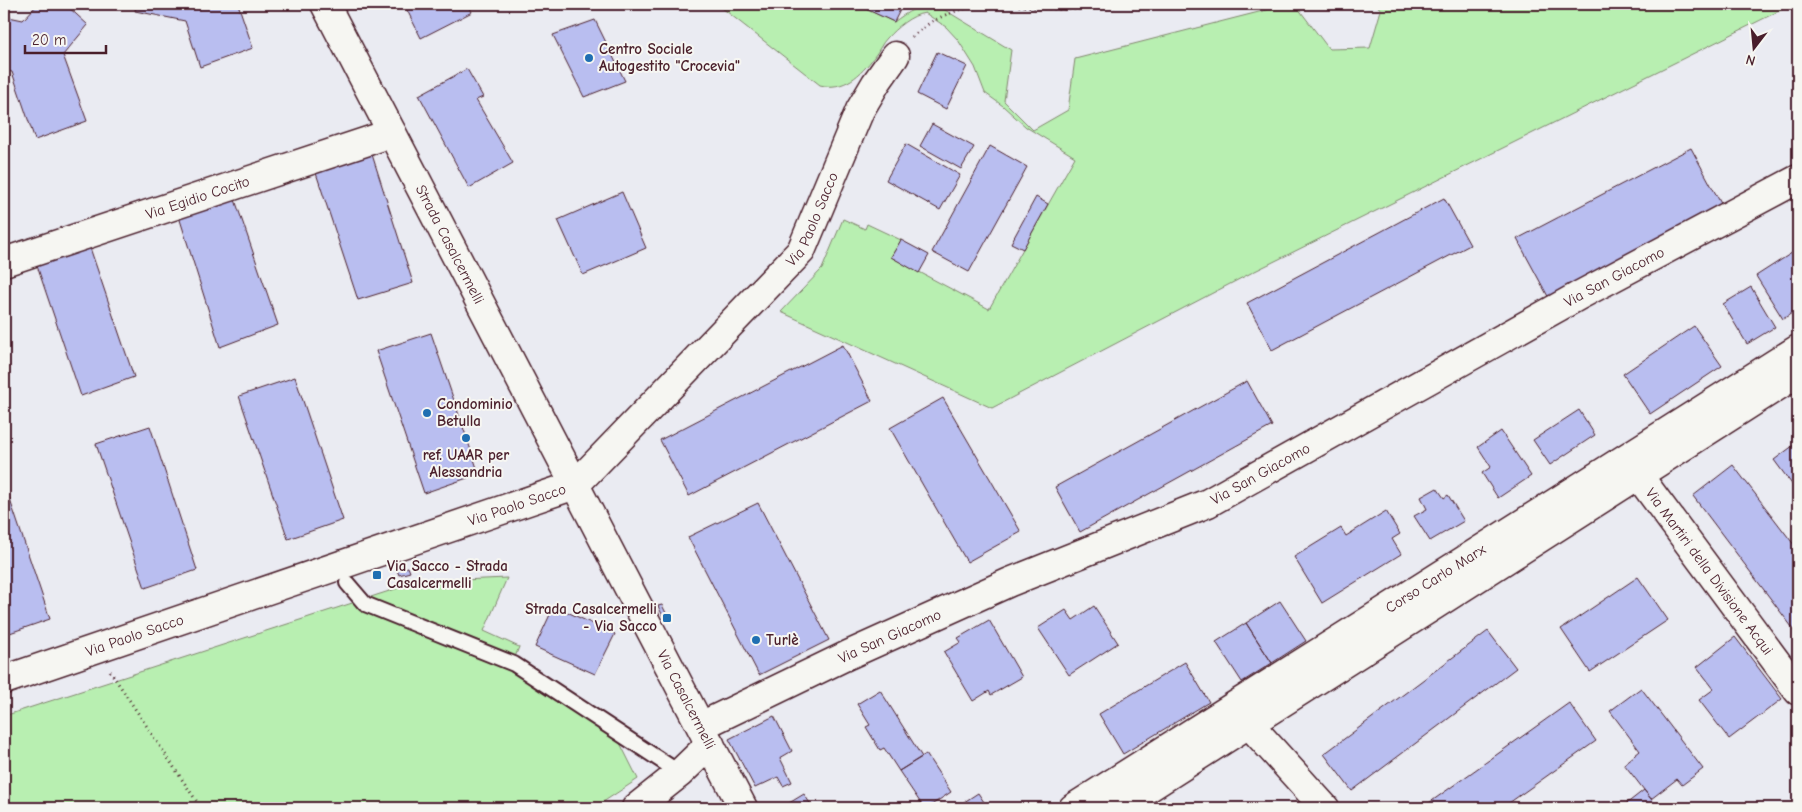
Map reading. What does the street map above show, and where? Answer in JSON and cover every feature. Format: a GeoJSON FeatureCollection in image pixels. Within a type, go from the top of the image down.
{"type":"FeatureCollection","features":[{"type":"Feature","properties":{"kind":"street","name":"Strada Casalcermelli"},"geometry":{"type":"LineString","coordinates":[[325,4],[575,485]]}},
{"type":"Feature","properties":{"kind":"street","name":"Via Paolo Sacco"},"geometry":{"type":"LineString","coordinates":[[4,680],[575,485],[801,251],[860,110],[895,56]]}},
{"type":"Feature","properties":{"kind":"street","name":"Via Egidio Cocito"},"geometry":{"type":"LineString","coordinates":[[4,262],[392,133]]}},
{"type":"Feature","properties":{"kind":"street","name":"Via San Giacomo"},"geometry":{"type":"LineString","coordinates":[[636,808],[680,773],[705,735],[848,655],[1010,582],[1208,503],[1571,300],[1798,179]]}},
{"type":"Feature","properties":{"kind":"street","name":"Corso Carlo Marx"},"geometry":{"type":"LineString","coordinates":[[1073,808],[1798,348]]}},
{"type":"Feature","properties":{"kind":"street","name":"Corso Carlo Marx"},"geometry":{"type":"LineString","coordinates":[[1116,808],[1798,373]]}},
{"type":"Feature","properties":{"kind":"street","name":"Via Martiri della Divisione Acqui"},"geometry":{"type":"LineString","coordinates":[[1638,475],[1798,692]]}},
{"type":"Feature","properties":{"kind":"street","name":"Via Casalcermelli"},"geometry":{"type":"LineString","coordinates":[[575,485],[743,808]]}},
{"type":"Feature","properties":{"kind":"street"},"geometry":{"type":"LineString","coordinates":[[1249,724],[1325,808]]}},
{"type":"Feature","properties":{"kind":"lane"},"geometry":{"type":"LineString","coordinates":[[347,583],[365,604],[514,664],[680,773]]}},
{"type":"Feature","properties":{"kind":"path"},"geometry":{"type":"LineString","coordinates":[[895,56],[921,28],[932,21],[967,9],[991,4],[1061,9],[1127,4]]}},
{"type":"Feature","properties":{"kind":"path"},"geometry":{"type":"LineString","coordinates":[[1110,6],[1118,4]]}},
{"type":"Feature","properties":{"kind":"path"},"geometry":{"type":"LineString","coordinates":[[106,664],[201,808]]}},
{"type":"Feature","properties":{"kind":"green space"},"geometry":{"type":"Polygon","coordinates":[[[717,4],[855,4],[894,22],[913,10],[935,4],[1011,50],[1004,101],[1033,130],[1068,110],[1075,59],[1290,4],[1295,4],[1329,49],[1370,48],[1381,10],[1376,4],[1793,4],[1253,272],[992,408],[781,312],[822,269],[843,219],[865,229],[867,224],[901,240],[891,257],[989,309],[1075,157],[1026,127],[985,93],[975,67],[958,40],[946,27],[925,13],[909,19],[895,30],[885,40],[869,64],[858,75],[844,84],[829,86],[820,85],[717,4]]]}},
{"type":"Feature","properties":{"kind":"green space"},"geometry":{"type":"Polygon","coordinates":[[[507,578],[484,631],[519,647],[511,667],[617,737],[638,779],[594,808],[4,808],[4,716],[417,582],[507,578]]]}},
{"type":"Feature","properties":{"kind":"building"},"geometry":{"type":"Polygon","coordinates":[[[38,4],[65,4],[88,25],[63,55],[87,121],[35,140],[12,72],[4,70],[4,16],[23,20],[38,4]]]}},
{"type":"Feature","properties":{"kind":"building"},"geometry":{"type":"Polygon","coordinates":[[[136,4],[238,4],[253,48],[200,67],[185,21],[135,11],[136,4]]]}},
{"type":"Feature","properties":{"kind":"building"},"geometry":{"type":"Polygon","coordinates":[[[404,4],[468,4],[472,12],[421,38],[404,4]]]}},
{"type":"Feature","properties":{"kind":"building"},"geometry":{"type":"Polygon","coordinates":[[[855,4],[903,4],[894,22],[855,4]]]}},
{"type":"Feature","properties":{"kind":"building","name":"Centro Sociale Autogestito \"Crocevia\""},"geometry":{"type":"Polygon","coordinates":[[[595,20],[625,81],[584,97],[553,35],[595,20]]]}},
{"type":"Feature","properties":{"kind":"building"},"geometry":{"type":"Polygon","coordinates":[[[937,52],[967,66],[946,109],[917,94],[937,52]]]}},
{"type":"Feature","properties":{"kind":"building"},"geometry":{"type":"Polygon","coordinates":[[[467,69],[483,97],[476,100],[513,163],[469,188],[419,95],[467,69]]]}},
{"type":"Feature","properties":{"kind":"building"},"geometry":{"type":"Polygon","coordinates":[[[932,124],[974,147],[961,169],[920,146],[932,124]]]}},
{"type":"Feature","properties":{"kind":"building"},"geometry":{"type":"Polygon","coordinates":[[[368,142],[413,283],[358,300],[312,161],[368,142]]]}},
{"type":"Feature","properties":{"kind":"building"},"geometry":{"type":"Polygon","coordinates":[[[906,144],[960,175],[940,210],[886,180],[906,144]]]}},
{"type":"Feature","properties":{"kind":"building"},"geometry":{"type":"Polygon","coordinates":[[[990,146],[1027,167],[969,272],[932,252],[990,146]]]}},
{"type":"Feature","properties":{"kind":"building"},"geometry":{"type":"Polygon","coordinates":[[[1691,148],[1725,211],[1551,302],[1517,239],[1691,148]]]}},
{"type":"Feature","properties":{"kind":"building"},"geometry":{"type":"Polygon","coordinates":[[[231,188],[278,325],[220,347],[176,207],[231,188]]]}},
{"type":"Feature","properties":{"kind":"building"},"geometry":{"type":"Polygon","coordinates":[[[622,192],[646,248],[583,275],[558,220],[622,192]]]}},
{"type":"Feature","properties":{"kind":"building"},"geometry":{"type":"Polygon","coordinates":[[[1036,197],[1048,204],[1023,249],[1011,243],[1036,197]]]}},
{"type":"Feature","properties":{"kind":"building"},"geometry":{"type":"Polygon","coordinates":[[[1444,198],[1470,245],[1272,350],[1247,303],[1444,198]]]}},
{"type":"Feature","properties":{"kind":"building"},"geometry":{"type":"Polygon","coordinates":[[[86,236],[134,377],[81,396],[33,254],[86,236]]]}},
{"type":"Feature","properties":{"kind":"building"},"geometry":{"type":"Polygon","coordinates":[[[901,240],[929,255],[919,273],[891,257],[901,240]]]}},
{"type":"Feature","properties":{"kind":"building"},"geometry":{"type":"Polygon","coordinates":[[[1798,249],[1798,309],[1783,319],[1756,276],[1798,249]]]}},
{"type":"Feature","properties":{"kind":"building"},"geometry":{"type":"Polygon","coordinates":[[[1751,287],[1775,327],[1747,344],[1723,304],[1751,287]]]}},
{"type":"Feature","properties":{"kind":"building"},"geometry":{"type":"Polygon","coordinates":[[[1694,326],[1722,366],[1650,414],[1623,374],[1694,326]]]}},
{"type":"Feature","properties":{"kind":"building","name":"Condominio Betulla"},"geometry":{"type":"Polygon","coordinates":[[[431,333],[479,474],[424,493],[376,351],[431,333]]]}},
{"type":"Feature","properties":{"kind":"building"},"geometry":{"type":"Polygon","coordinates":[[[843,345],[872,401],[689,496],[660,440],[843,345]]]}},
{"type":"Feature","properties":{"kind":"building"},"geometry":{"type":"Polygon","coordinates":[[[295,377],[343,520],[288,539],[239,396],[295,377]]]}},
{"type":"Feature","properties":{"kind":"building"},"geometry":{"type":"Polygon","coordinates":[[[1247,381],[1272,426],[1080,532],[1055,487],[1247,381]]]}},
{"type":"Feature","properties":{"kind":"building"},"geometry":{"type":"Polygon","coordinates":[[[943,398],[1021,532],[967,562],[890,428],[943,398]]]}},
{"type":"Feature","properties":{"kind":"building"},"geometry":{"type":"Polygon","coordinates":[[[1579,410],[1595,435],[1550,465],[1533,440],[1579,410]]]}},
{"type":"Feature","properties":{"kind":"building"},"geometry":{"type":"Polygon","coordinates":[[[150,426],[197,570],[145,588],[96,444],[150,426]]]}},
{"type":"Feature","properties":{"kind":"building"},"geometry":{"type":"Polygon","coordinates":[[[1501,431],[1531,476],[1498,498],[1482,473],[1491,467],[1478,447],[1501,431]]]}},
{"type":"Feature","properties":{"kind":"building"},"geometry":{"type":"Polygon","coordinates":[[[1798,442],[1798,491],[1797,491],[1774,460],[1798,442]]]}},
{"type":"Feature","properties":{"kind":"building"},"geometry":{"type":"Polygon","coordinates":[[[1733,465],[1798,550],[1798,635],[1693,496],[1733,465]]]}},
{"type":"Feature","properties":{"kind":"building"},"geometry":{"type":"Polygon","coordinates":[[[4,482],[50,619],[4,635],[4,482]]]}},
{"type":"Feature","properties":{"kind":"building"},"geometry":{"type":"Polygon","coordinates":[[[1437,488],[1444,498],[1448,495],[1464,521],[1430,541],[1414,516],[1427,509],[1421,497],[1437,488]]]}},
{"type":"Feature","properties":{"kind":"building"},"geometry":{"type":"Polygon","coordinates":[[[758,503],[829,640],[759,675],[688,537],[758,503]]]}},
{"type":"Feature","properties":{"kind":"building"},"geometry":{"type":"Polygon","coordinates":[[[1386,511],[1400,534],[1392,539],[1401,554],[1322,603],[1294,557],[1341,528],[1346,536],[1386,511]]]}},
{"type":"Feature","properties":{"kind":"building"},"geometry":{"type":"Polygon","coordinates":[[[408,567],[410,572],[399,575],[397,570],[408,567]]]}},
{"type":"Feature","properties":{"kind":"building"},"geometry":{"type":"Polygon","coordinates":[[[1638,577],[1668,620],[1590,672],[1561,629],[1638,577]]]}},
{"type":"Feature","properties":{"kind":"building"},"geometry":{"type":"Polygon","coordinates":[[[1280,601],[1306,641],[1272,663],[1246,623],[1280,601]]]}},
{"type":"Feature","properties":{"kind":"building"},"geometry":{"type":"Polygon","coordinates":[[[662,605],[667,615],[663,616],[658,606],[662,605]]]}},
{"type":"Feature","properties":{"kind":"building"},"geometry":{"type":"Polygon","coordinates":[[[554,606],[615,634],[595,674],[535,647],[554,606]]]}},
{"type":"Feature","properties":{"kind":"building"},"geometry":{"type":"Polygon","coordinates":[[[1094,606],[1118,643],[1069,675],[1038,628],[1066,610],[1073,620],[1094,606]]]}},
{"type":"Feature","properties":{"kind":"building"},"geometry":{"type":"Polygon","coordinates":[[[989,620],[1022,677],[991,695],[989,691],[973,701],[944,652],[961,642],[958,638],[989,620]]]}},
{"type":"Feature","properties":{"kind":"building"},"geometry":{"type":"Polygon","coordinates":[[[1246,623],[1272,663],[1242,682],[1216,642],[1246,623]]]}},
{"type":"Feature","properties":{"kind":"building"},"geometry":{"type":"Polygon","coordinates":[[[1488,631],[1516,668],[1352,791],[1324,754],[1488,631]]]}},
{"type":"Feature","properties":{"kind":"building"},"geometry":{"type":"Polygon","coordinates":[[[1735,637],[1782,699],[1729,739],[1699,700],[1714,689],[1697,667],[1735,637]]]}},
{"type":"Feature","properties":{"kind":"building"},"geometry":{"type":"Polygon","coordinates":[[[1185,662],[1209,702],[1123,754],[1099,714],[1185,662]]]}},
{"type":"Feature","properties":{"kind":"building"},"geometry":{"type":"Polygon","coordinates":[[[1641,688],[1703,769],[1682,785],[1677,779],[1651,799],[1624,764],[1640,751],[1610,711],[1641,688]]]}},
{"type":"Feature","properties":{"kind":"building"},"geometry":{"type":"Polygon","coordinates":[[[880,690],[922,757],[899,771],[884,748],[880,750],[866,727],[870,725],[857,704],[880,690]]]}},
{"type":"Feature","properties":{"kind":"building"},"geometry":{"type":"Polygon","coordinates":[[[1569,703],[1596,741],[1502,808],[1422,808],[1569,703]]]}},
{"type":"Feature","properties":{"kind":"building"},"geometry":{"type":"Polygon","coordinates":[[[774,716],[792,751],[780,758],[792,782],[783,786],[778,777],[755,788],[729,739],[774,716]]]}},
{"type":"Feature","properties":{"kind":"building"},"geometry":{"type":"Polygon","coordinates":[[[926,754],[951,792],[927,808],[924,808],[899,771],[926,754]]]}},
{"type":"Feature","properties":{"kind":"building"},"geometry":{"type":"Polygon","coordinates":[[[1644,790],[1658,808],[1621,808],[1644,790]]]}},
{"type":"Feature","properties":{"kind":"building"},"geometry":{"type":"Polygon","coordinates":[[[978,793],[988,808],[955,808],[978,793]]]}},
{"type":"Feature","properties":{"kind":"building"},"geometry":{"type":"Polygon","coordinates":[[[804,794],[813,808],[781,808],[804,794]]]}},
{"type":"Feature","properties":{"kind":"place","name":"Centro Sociale Autogestito \"Crocevia\""},"geometry":{"type":"Point","coordinates":[589,58]}},
{"type":"Feature","properties":{"kind":"place","name":"Condominio Betulla"},"geometry":{"type":"Point","coordinates":[427,413]}},
{"type":"Feature","properties":{"kind":"place","name":"ref. UAAR per Alessandria"},"geometry":{"type":"Point","coordinates":[466,438]}},
{"type":"Feature","properties":{"kind":"place","name":"Via Sacco - Strada Casalcermelli"},"geometry":{"type":"Point","coordinates":[377,575]}},
{"type":"Feature","properties":{"kind":"place","name":"Strada Casalcermelli - Via Sacco"},"geometry":{"type":"Point","coordinates":[667,618]}},
{"type":"Feature","properties":{"kind":"place","name":"Turlè"},"geometry":{"type":"Point","coordinates":[756,640]}}]}
